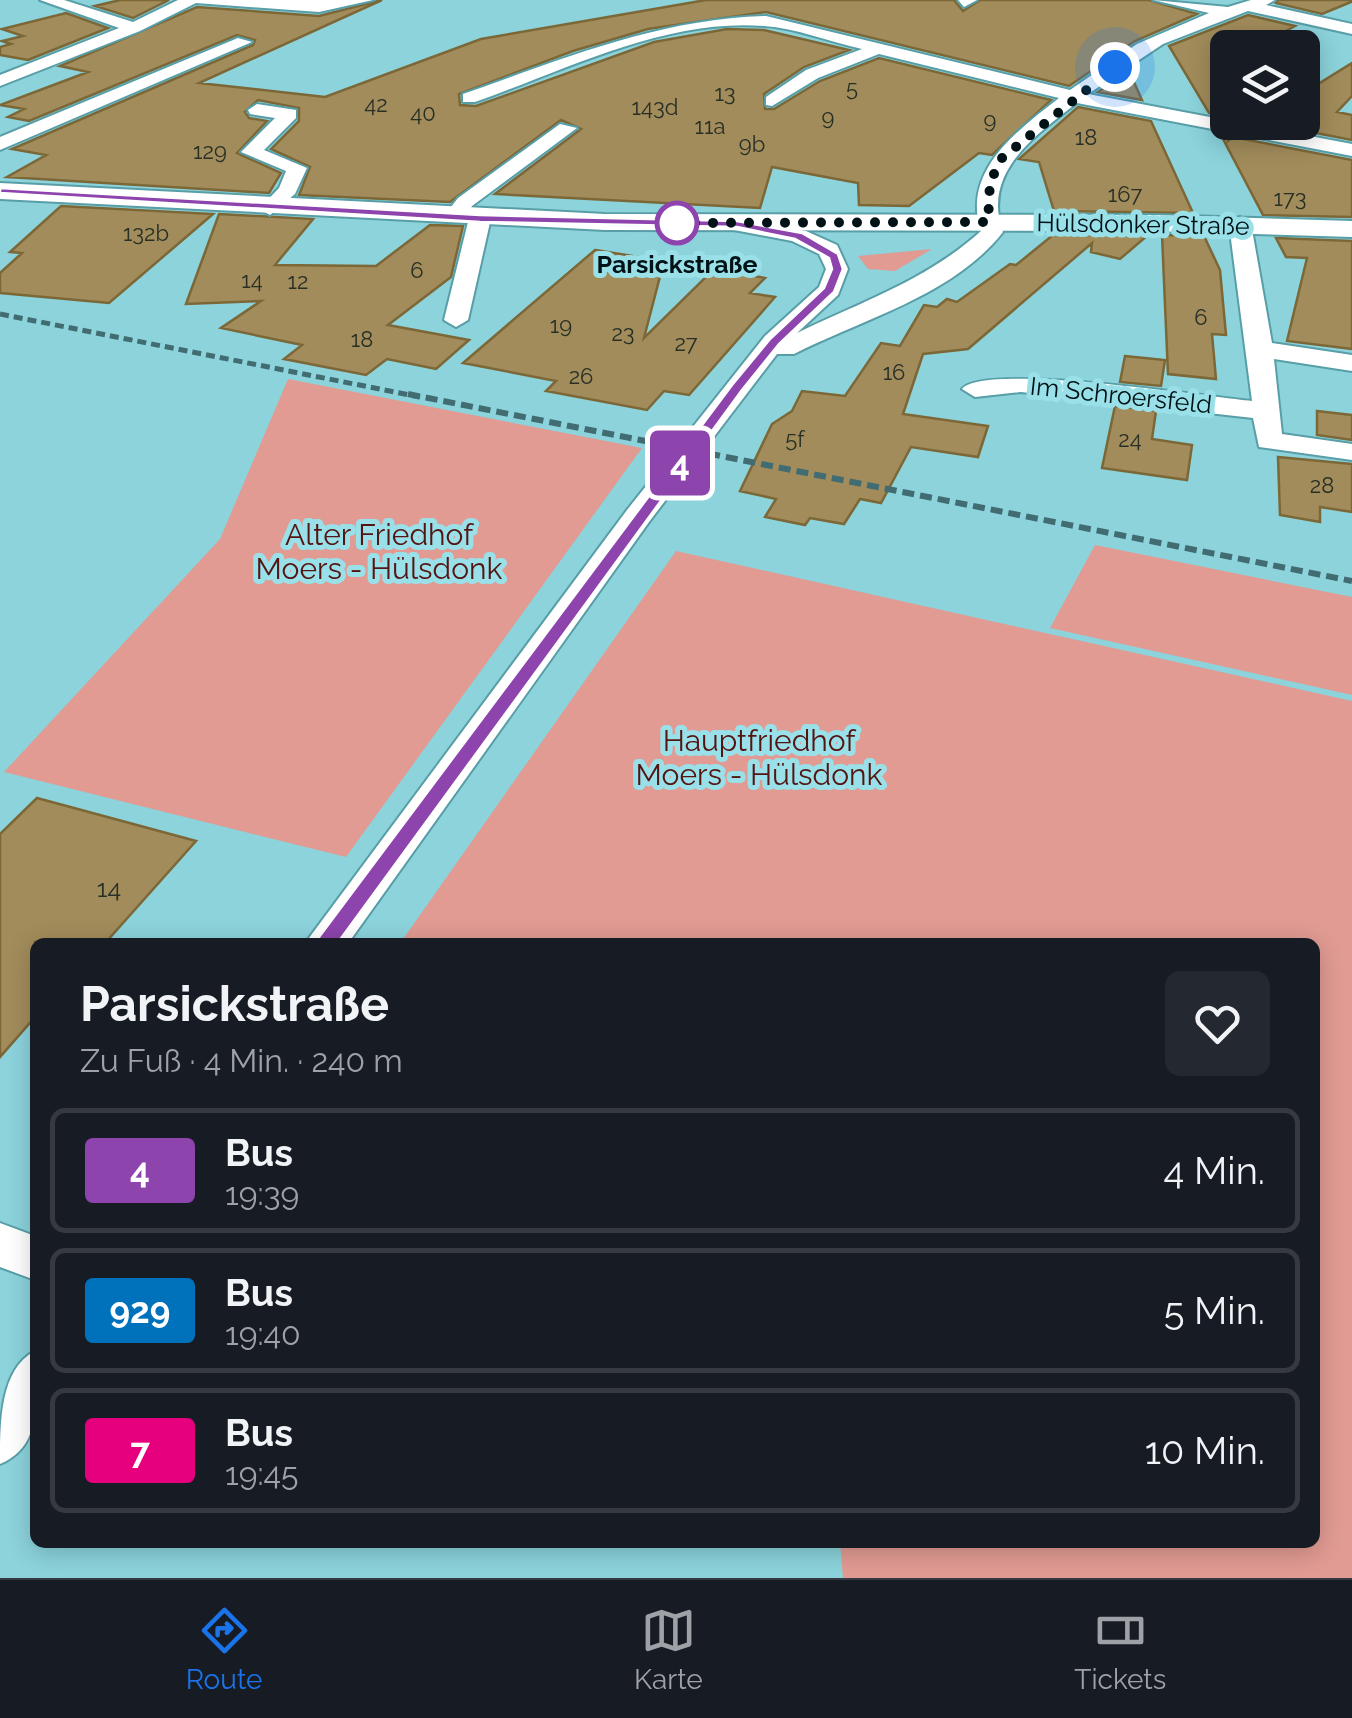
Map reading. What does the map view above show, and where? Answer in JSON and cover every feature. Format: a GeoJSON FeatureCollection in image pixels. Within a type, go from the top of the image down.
{"type":"FeatureCollection","features":[{"type":"Feature","properties":{"kind":"street"},"geometry":{"type":"LineString","coordinates":[[48,0],[134,28]]}},
{"type":"Feature","properties":{"kind":"street"},"geometry":{"type":"LineString","coordinates":[[0,80],[134,28],[190,0]]}},
{"type":"Feature","properties":{"kind":"street"},"geometry":{"type":"LineString","coordinates":[[201,0],[319,7],[365,0]]}},
{"type":"Feature","properties":{"kind":"street"},"geometry":{"type":"LineString","coordinates":[[1161,0],[1352,29]]}},
{"type":"Feature","properties":{"kind":"street"},"geometry":{"type":"LineString","coordinates":[[761,362],[947,269],[992,232],[988,222],[990,182],[1002,158],[1145,46],[1267,0]]}},
{"type":"Feature","properties":{"kind":"street"},"geometry":{"type":"LineString","coordinates":[[720,4],[872,51],[1076,97],[1352,150]]}},
{"type":"Feature","properties":{"kind":"street"},"geometry":{"type":"LineString","coordinates":[[468,98],[638,36],[725,20],[766,21]]}},
{"type":"Feature","properties":{"kind":"street"},"geometry":{"type":"LineString","coordinates":[[0,144],[244,42]]}},
{"type":"Feature","properties":{"kind":"street"},"geometry":{"type":"LineString","coordinates":[[772,100],[812,74],[872,51]]}},
{"type":"Feature","properties":{"kind":"street"},"geometry":{"type":"LineString","coordinates":[[257,110],[289,114],[251,152],[297,168],[288,190],[270,208]]}},
{"type":"Feature","properties":{"kind":"street"},"geometry":{"type":"LineString","coordinates":[[456,320],[466,202],[568,128]]}},
{"type":"Feature","properties":{"kind":"street","name":"Hülsdonker Straße"},"geometry":{"type":"LineString","coordinates":[[0,191],[467,218],[1352,228]]}},
{"type":"Feature","properties":{"kind":"street"},"geometry":{"type":"LineString","coordinates":[[794,326],[880,284],[988,222]]}},
{"type":"Feature","properties":{"kind":"street"},"geometry":{"type":"LineString","coordinates":[[329,938],[638,516],[774,342],[830,290],[838,269],[834,256],[798,236],[737,224]]}},
{"type":"Feature","properties":{"kind":"street"},"geometry":{"type":"LineString","coordinates":[[1240,224],[1260,349],[1268,441],[1352,452]]}},
{"type":"Feature","properties":{"kind":"street"},"geometry":{"type":"LineString","coordinates":[[1260,349],[1352,363]]}},
{"type":"Feature","properties":{"kind":"street","name":"Im Schroersfeld"},"geometry":{"type":"LineString","coordinates":[[976,389],[1021,384],[1266,411]]}},
{"type":"Feature","properties":{"kind":"street"},"geometry":{"type":"LineString","coordinates":[[0,1245],[30,1256]]}},
{"type":"Feature","properties":{"kind":"street"},"geometry":{"type":"LineString","coordinates":[[0,1436],[30,1385]]}},
{"type":"Feature","properties":{"kind":"green space"},"geometry":{"type":"Polygon","coordinates":[[[932,249],[895,271],[868,269],[858,256],[932,249]]]}},
{"type":"Feature","properties":{"kind":"green space","name":"Alter Friedhof Moers - Hülsdonk"},"geometry":{"type":"Polygon","coordinates":[[[288,379],[642,448],[346,857],[4,772],[220,539],[288,379]]]}},
{"type":"Feature","properties":{"kind":"green space"},"geometry":{"type":"Polygon","coordinates":[[[1095,545],[1352,597],[1352,695],[1050,628],[1095,545]]]}},
{"type":"Feature","properties":{"kind":"green space","name":"Hauptfriedhof Moers - Hülsdonk"},"geometry":{"type":"Polygon","coordinates":[[[676,551],[1352,701],[1352,1578],[843,1578],[840,1548],[1320,1548],[1320,938],[404,938],[676,551]]]}},
{"type":"Feature","properties":{"kind":"building"},"geometry":{"type":"Polygon","coordinates":[[[120,0],[169,0],[133,18],[95,6],[120,0]]]}},
{"type":"Feature","properties":{"kind":"building"},"geometry":{"type":"Polygon","coordinates":[[[382,0],[199,83],[325,97],[481,39],[706,0],[954,0],[963,11],[980,0],[1149,0],[1197,14],[1135,41],[1069,86],[766,12],[648,29],[573,51],[459,94],[460,105],[476,106],[654,42],[727,29],[764,30],[849,50],[804,67],[764,94],[765,109],[774,109],[820,81],[879,58],[1051,100],[992,155],[979,153],[909,206],[859,205],[858,183],[772,167],[760,208],[495,194],[581,129],[561,120],[450,202],[299,195],[310,167],[271,149],[299,121],[299,108],[258,100],[245,112],[249,118],[267,121],[237,153],[281,173],[269,193],[7,177],[46,155],[12,149],[253,45],[255,40],[237,35],[29,121],[8,117],[24,109],[0,105],[88,72],[60,66],[197,7],[319,16],[382,0]]]}},
{"type":"Feature","properties":{"kind":"building"},"geometry":{"type":"Polygon","coordinates":[[[1351,2],[1322,14],[1276,3],[1351,2]]]}},
{"type":"Feature","properties":{"kind":"building"},"geometry":{"type":"Polygon","coordinates":[[[66,13],[108,28],[28,60],[0,55],[0,47],[11,44],[2,41],[23,36],[2,29],[66,13]]]}},
{"type":"Feature","properties":{"kind":"building"},"geometry":{"type":"Polygon","coordinates":[[[1248,15],[1295,26],[1288,30],[1210,30],[1210,113],[1169,46],[1248,15]]]}},
{"type":"Feature","properties":{"kind":"building"},"geometry":{"type":"Polygon","coordinates":[[[1352,63],[1352,96],[1337,112],[1352,115],[1352,140],[1320,134],[1320,83],[1352,63]]]}},
{"type":"Feature","properties":{"kind":"building"},"geometry":{"type":"Polygon","coordinates":[[[1129,71],[1142,100],[1098,92],[1129,71]]]}},
{"type":"Feature","properties":{"kind":"building"},"geometry":{"type":"Polygon","coordinates":[[[1078,107],[1151,121],[1193,213],[1054,211],[1039,162],[1019,159],[1078,107]]]}},
{"type":"Feature","properties":{"kind":"building"},"geometry":{"type":"Polygon","coordinates":[[[1224,140],[1249,140],[1352,160],[1352,217],[1263,215],[1224,140]]]}},
{"type":"Feature","properties":{"kind":"building"},"geometry":{"type":"Polygon","coordinates":[[[61,206],[213,214],[109,303],[0,293],[0,273],[22,253],[10,252],[61,206]]]}},
{"type":"Feature","properties":{"kind":"building"},"geometry":{"type":"Polygon","coordinates":[[[219,214],[313,219],[275,265],[376,266],[430,225],[463,226],[451,277],[388,325],[469,340],[436,369],[387,359],[366,375],[284,359],[302,345],[221,328],[261,301],[186,304],[219,214]]]}},
{"type":"Feature","properties":{"kind":"building"},"geometry":{"type":"Polygon","coordinates":[[[1053,235],[1148,235],[1120,259],[1091,252],[1092,243],[968,349],[923,354],[903,414],[988,426],[978,457],[911,447],[881,503],[860,499],[844,524],[810,518],[805,525],[765,517],[776,499],[740,491],[772,424],[792,411],[802,391],[845,396],[881,343],[900,346],[924,305],[937,307],[947,299],[957,302],[1010,264],[1016,265],[1053,235]]]}},
{"type":"Feature","properties":{"kind":"building"},"geometry":{"type":"Polygon","coordinates":[[[1162,235],[1204,236],[1220,270],[1226,335],[1212,334],[1216,379],[1168,374],[1162,235]]]}},
{"type":"Feature","properties":{"kind":"building"},"geometry":{"type":"Polygon","coordinates":[[[1276,238],[1352,241],[1352,349],[1287,341],[1307,258],[1286,257],[1276,238]]]}},
{"type":"Feature","properties":{"kind":"building"},"geometry":{"type":"Polygon","coordinates":[[[595,250],[664,261],[644,338],[714,269],[765,278],[750,293],[775,297],[689,395],[664,391],[647,410],[546,391],[556,381],[463,363],[595,250]]]}},
{"type":"Feature","properties":{"kind":"building"},"geometry":{"type":"Polygon","coordinates":[[[1125,356],[1165,360],[1161,386],[1120,382],[1125,356]]]}},
{"type":"Feature","properties":{"kind":"building"},"geometry":{"type":"Polygon","coordinates":[[[1115,406],[1156,411],[1152,439],[1192,445],[1187,480],[1102,468],[1115,406]]]}},
{"type":"Feature","properties":{"kind":"building"},"geometry":{"type":"Polygon","coordinates":[[[1317,411],[1352,415],[1352,440],[1317,435],[1317,411]]]}},
{"type":"Feature","properties":{"kind":"building"},"geometry":{"type":"Polygon","coordinates":[[[1278,457],[1352,464],[1352,512],[1320,507],[1320,522],[1280,515],[1278,457]]]}},
{"type":"Feature","properties":{"kind":"building"},"geometry":{"type":"Polygon","coordinates":[[[37,798],[196,841],[110,938],[30,938],[30,1023],[0,1057],[0,834],[37,798]]]}},
{"type":"Feature","properties":{"kind":"railway"},"geometry":{"type":"LineString","coordinates":[[0,314],[420,397]]}},
{"type":"Feature","properties":{"kind":"railway"},"geometry":{"type":"LineString","coordinates":[[408,394],[1352,581]]}},
{"type":"Feature","properties":{"kind":"bus line","name":"4"},"geometry":{"type":"LineString","coordinates":[[0,191],[480,218],[737,224],[798,236],[834,256],[838,269],[830,290],[774,342],[638,516],[330,938]]}},
{"type":"Feature","properties":{"kind":"place","name":"Parsickstraße"},"geometry":{"type":"Point","coordinates":[677,223]}},
{"type":"Feature","properties":{"kind":"route"},"geometry":{"type":"LineString","coordinates":[[677,223],[988,222],[990,182],[1002,158],[1115,67]]}}]}
